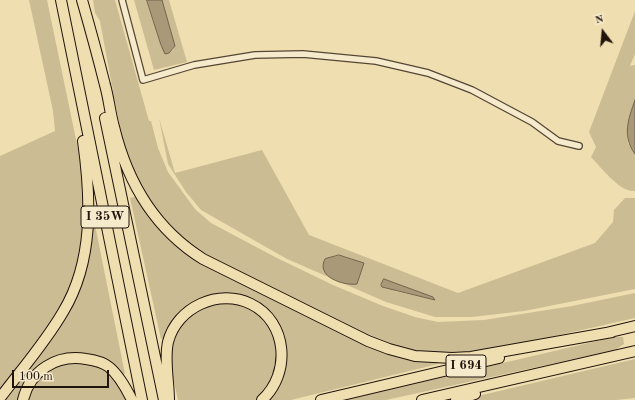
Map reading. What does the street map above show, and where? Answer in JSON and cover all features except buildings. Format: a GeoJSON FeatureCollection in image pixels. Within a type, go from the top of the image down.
{"type":"FeatureCollection","features":[{"type":"Feature","properties":{"kind":"highway","name":"I 35W"},"geometry":{"type":"LineString","coordinates":[[61,0],[142,400]]}},
{"type":"Feature","properties":{"kind":"highway","name":"I 35W"},"geometry":{"type":"LineString","coordinates":[[81,0],[164,400]]}},
{"type":"Feature","properties":{"kind":"highway"},"geometry":{"type":"LineString","coordinates":[[81,0],[105,86],[114,127],[134,183],[160,224],[184,246],[203,260],[368,341],[389,349],[424,357],[470,356],[612,332]]}},
{"type":"Feature","properties":{"kind":"highway"},"geometry":{"type":"LineString","coordinates":[[0,398],[64,311],[77,282],[85,255],[88,226],[88,183],[68,34]]}},
{"type":"Feature","properties":{"kind":"highway"},"geometry":{"type":"LineString","coordinates":[[169,400],[167,349],[168,342],[175,326],[184,315],[194,307],[211,300],[225,298],[244,301],[256,307],[269,319],[279,338],[282,350],[281,368],[273,387],[262,400]]}},
{"type":"Feature","properties":{"kind":"highway","name":"I 694"},"geometry":{"type":"LineString","coordinates":[[321,400],[635,326]]}},
{"type":"Feature","properties":{"kind":"highway","name":"I 694"},"geometry":{"type":"LineString","coordinates":[[422,400],[635,351]]}},
{"type":"Feature","properties":{"kind":"highway"},"geometry":{"type":"LineString","coordinates":[[23,400],[30,383],[44,368],[64,358],[91,360],[108,366],[121,381],[132,400]]}},
{"type":"Feature","properties":{"kind":"highway"},"geometry":{"type":"LineString","coordinates":[[456,400],[525,376]]}},
{"type":"Feature","properties":{"kind":"street"},"geometry":{"type":"LineString","coordinates":[[122,0],[143,80],[208,63],[255,55],[303,54],[376,61],[428,73],[465,87],[511,109],[558,141],[579,146]]}},
{"type":"Feature","properties":{"kind":"shaded area"},"geometry":{"type":"Polygon","coordinates":[[[29,0],[47,0],[84,178],[85,229],[73,284],[56,317],[0,393],[0,156],[55,131],[53,111],[29,0]]]}},
{"type":"Feature","properties":{"kind":"shaded area"},"geometry":{"type":"Polygon","coordinates":[[[93,0],[115,0],[149,121],[151,121],[158,148],[168,172],[195,209],[211,223],[275,257],[333,285],[383,306],[415,317],[438,322],[484,320],[572,306],[635,293],[635,318],[480,353],[423,354],[381,344],[206,257],[171,229],[143,193],[123,145],[100,21],[95,13],[93,0]]]}},
{"type":"Feature","properties":{"kind":"shaded area"},"geometry":{"type":"Polygon","coordinates":[[[134,0],[147,0],[161,45],[167,54],[173,50],[175,46],[162,0],[169,0],[187,62],[154,70],[134,0]]]}},
{"type":"Feature","properties":{"kind":"shaded area"},"geometry":{"type":"Polygon","coordinates":[[[147,0],[162,0],[175,46],[169,53],[165,54],[161,45],[147,0]]]}},
{"type":"Feature","properties":{"kind":"shaded area"},"geometry":{"type":"Polygon","coordinates":[[[635,11],[635,54],[630,66],[635,65],[635,100],[627,132],[628,143],[635,154],[635,191],[629,191],[617,184],[591,157],[596,147],[589,132],[635,11]]]}},
{"type":"Feature","properties":{"kind":"shaded area"},"geometry":{"type":"Polygon","coordinates":[[[635,100],[635,154],[627,134],[628,121],[635,100]]]}},
{"type":"Feature","properties":{"kind":"shaded area"},"geometry":{"type":"Polygon","coordinates":[[[159,118],[175,173],[262,150],[309,235],[458,293],[595,243],[613,222],[614,210],[625,198],[635,198],[635,289],[524,311],[472,317],[435,317],[386,302],[287,259],[201,210],[186,192],[168,164],[159,118]],[[334,255],[357,284],[364,263],[344,256],[334,255]],[[384,279],[395,291],[435,300],[433,297],[384,279]]]}},
{"type":"Feature","properties":{"kind":"shaded area"},"geometry":{"type":"Polygon","coordinates":[[[138,196],[169,237],[366,344],[438,361],[438,364],[291,400],[265,400],[284,363],[266,311],[212,296],[166,338],[161,339],[130,198],[138,196]]]}},
{"type":"Feature","properties":{"kind":"shaded area"},"geometry":{"type":"Polygon","coordinates":[[[91,220],[94,220],[125,374],[120,376],[115,370],[61,356],[19,400],[2,400],[59,324],[91,220]]]}},
{"type":"Feature","properties":{"kind":"shaded area"},"geometry":{"type":"Polygon","coordinates":[[[339,255],[364,263],[357,284],[339,282],[332,279],[324,271],[323,265],[325,259],[339,255]]]}},
{"type":"Feature","properties":{"kind":"shaded area"},"geometry":{"type":"Polygon","coordinates":[[[384,279],[433,297],[435,300],[382,287],[381,285],[384,279]]]}},
{"type":"Feature","properties":{"kind":"shaded area"},"geometry":{"type":"Polygon","coordinates":[[[227,301],[250,308],[261,317],[270,328],[275,340],[277,352],[273,378],[266,390],[257,400],[178,400],[170,364],[170,352],[179,326],[196,309],[227,301]]]}},
{"type":"Feature","properties":{"kind":"shaded area"},"geometry":{"type":"Polygon","coordinates":[[[614,337],[623,337],[624,344],[615,350],[386,400],[345,400],[614,337]]]}},
{"type":"Feature","properties":{"kind":"shaded area"},"geometry":{"type":"Polygon","coordinates":[[[635,359],[635,398],[616,400],[461,400],[635,359]]]}},
{"type":"Feature","properties":{"kind":"shaded area"},"geometry":{"type":"Polygon","coordinates":[[[78,361],[97,367],[109,373],[128,400],[27,400],[38,378],[58,365],[78,361]]]}}]}
